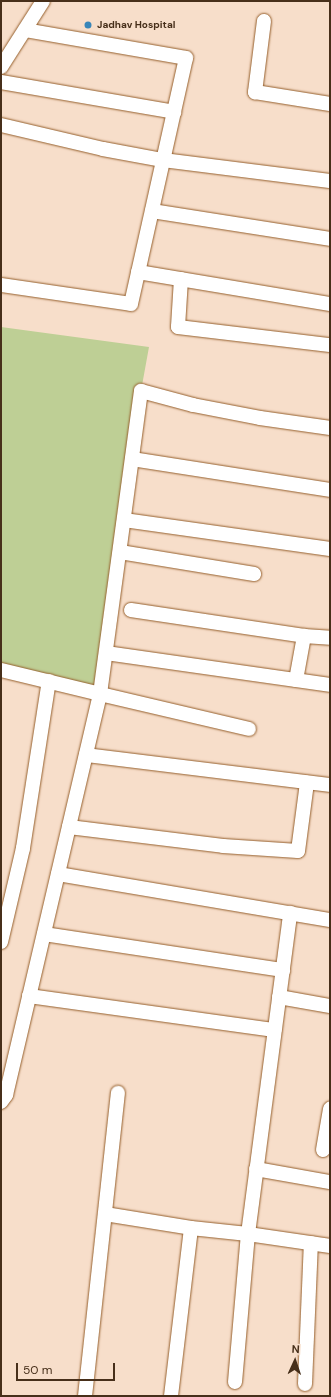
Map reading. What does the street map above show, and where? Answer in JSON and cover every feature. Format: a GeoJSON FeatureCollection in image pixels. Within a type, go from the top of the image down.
{"type":"FeatureCollection","features":[{"type":"Feature","properties":{"kind":"street"},"geometry":{"type":"LineString","coordinates":[[3,59],[25,30],[43,1]]}},
{"type":"Feature","properties":{"kind":"street"},"geometry":{"type":"LineString","coordinates":[[264,22],[255,92],[330,104]]}},
{"type":"Feature","properties":{"kind":"street"},"geometry":{"type":"LineString","coordinates":[[1,285],[131,304],[186,58],[25,30]]}},
{"type":"Feature","properties":{"kind":"street"},"geometry":{"type":"LineString","coordinates":[[1,82],[174,112]]}},
{"type":"Feature","properties":{"kind":"street"},"geometry":{"type":"LineString","coordinates":[[1,125],[103,149],[163,160],[330,181]]}},
{"type":"Feature","properties":{"kind":"street"},"geometry":{"type":"LineString","coordinates":[[152,211],[330,239]]}},
{"type":"Feature","properties":{"kind":"street"},"geometry":{"type":"LineString","coordinates":[[138,272],[330,304]]}},
{"type":"Feature","properties":{"kind":"street"},"geometry":{"type":"LineString","coordinates":[[181,279],[178,327],[330,345]]}},
{"type":"Feature","properties":{"kind":"street"},"geometry":{"type":"LineString","coordinates":[[1,1102],[6,1095],[100,694],[141,391],[193,405],[260,418],[330,428]]}},
{"type":"Feature","properties":{"kind":"street"},"geometry":{"type":"LineString","coordinates":[[132,459],[330,490]]}},
{"type":"Feature","properties":{"kind":"street"},"geometry":{"type":"LineString","coordinates":[[124,520],[330,549]]}},
{"type":"Feature","properties":{"kind":"street"},"geometry":{"type":"LineString","coordinates":[[120,552],[254,574]]}},
{"type":"Feature","properties":{"kind":"street"},"geometry":{"type":"LineString","coordinates":[[131,610],[304,636],[330,638]]}},
{"type":"Feature","properties":{"kind":"street"},"geometry":{"type":"LineString","coordinates":[[296,680],[304,636]]}},
{"type":"Feature","properties":{"kind":"street"},"geometry":{"type":"LineString","coordinates":[[106,653],[330,685]]}},
{"type":"Feature","properties":{"kind":"street"},"geometry":{"type":"LineString","coordinates":[[1,670],[250,729]]}},
{"type":"Feature","properties":{"kind":"street"},"geometry":{"type":"LineString","coordinates":[[1,942],[23,848],[48,681]]}},
{"type":"Feature","properties":{"kind":"street"},"geometry":{"type":"LineString","coordinates":[[86,755],[330,785]]}},
{"type":"Feature","properties":{"kind":"street"},"geometry":{"type":"LineString","coordinates":[[69,827],[223,846],[298,851],[307,783]]}},
{"type":"Feature","properties":{"kind":"street"},"geometry":{"type":"LineString","coordinates":[[58,874],[330,920]]}},
{"type":"Feature","properties":{"kind":"street"},"geometry":{"type":"LineString","coordinates":[[235,1382],[248,1234],[290,913]]}},
{"type":"Feature","properties":{"kind":"street"},"geometry":{"type":"LineString","coordinates":[[44,934],[283,970]]}},
{"type":"Feature","properties":{"kind":"street"},"geometry":{"type":"LineString","coordinates":[[29,996],[275,1030]]}},
{"type":"Feature","properties":{"kind":"street"},"geometry":{"type":"LineString","coordinates":[[279,997],[330,1006]]}},
{"type":"Feature","properties":{"kind":"street"},"geometry":{"type":"LineString","coordinates":[[85,1396],[118,1093]]}},
{"type":"Feature","properties":{"kind":"street"},"geometry":{"type":"LineString","coordinates":[[323,1150],[330,1109]]}},
{"type":"Feature","properties":{"kind":"street"},"geometry":{"type":"LineString","coordinates":[[256,1169],[330,1182]]}},
{"type":"Feature","properties":{"kind":"street"},"geometry":{"type":"LineString","coordinates":[[105,1214],[191,1228],[248,1234],[330,1246]]}},
{"type":"Feature","properties":{"kind":"street"},"geometry":{"type":"LineString","coordinates":[[171,1396],[191,1228]]}},
{"type":"Feature","properties":{"kind":"street"},"geometry":{"type":"LineString","coordinates":[[305,1384],[311,1243]]}},
{"type":"Feature","properties":{"kind":"green space"},"geometry":{"type":"Polygon","coordinates":[[[1,327],[149,347],[141,391],[100,694],[1,672],[1,327]]]}},
{"type":"Feature","properties":{"kind":"place","name":"Jadhav Hospital"},"geometry":{"type":"Point","coordinates":[88,25]}}]}
